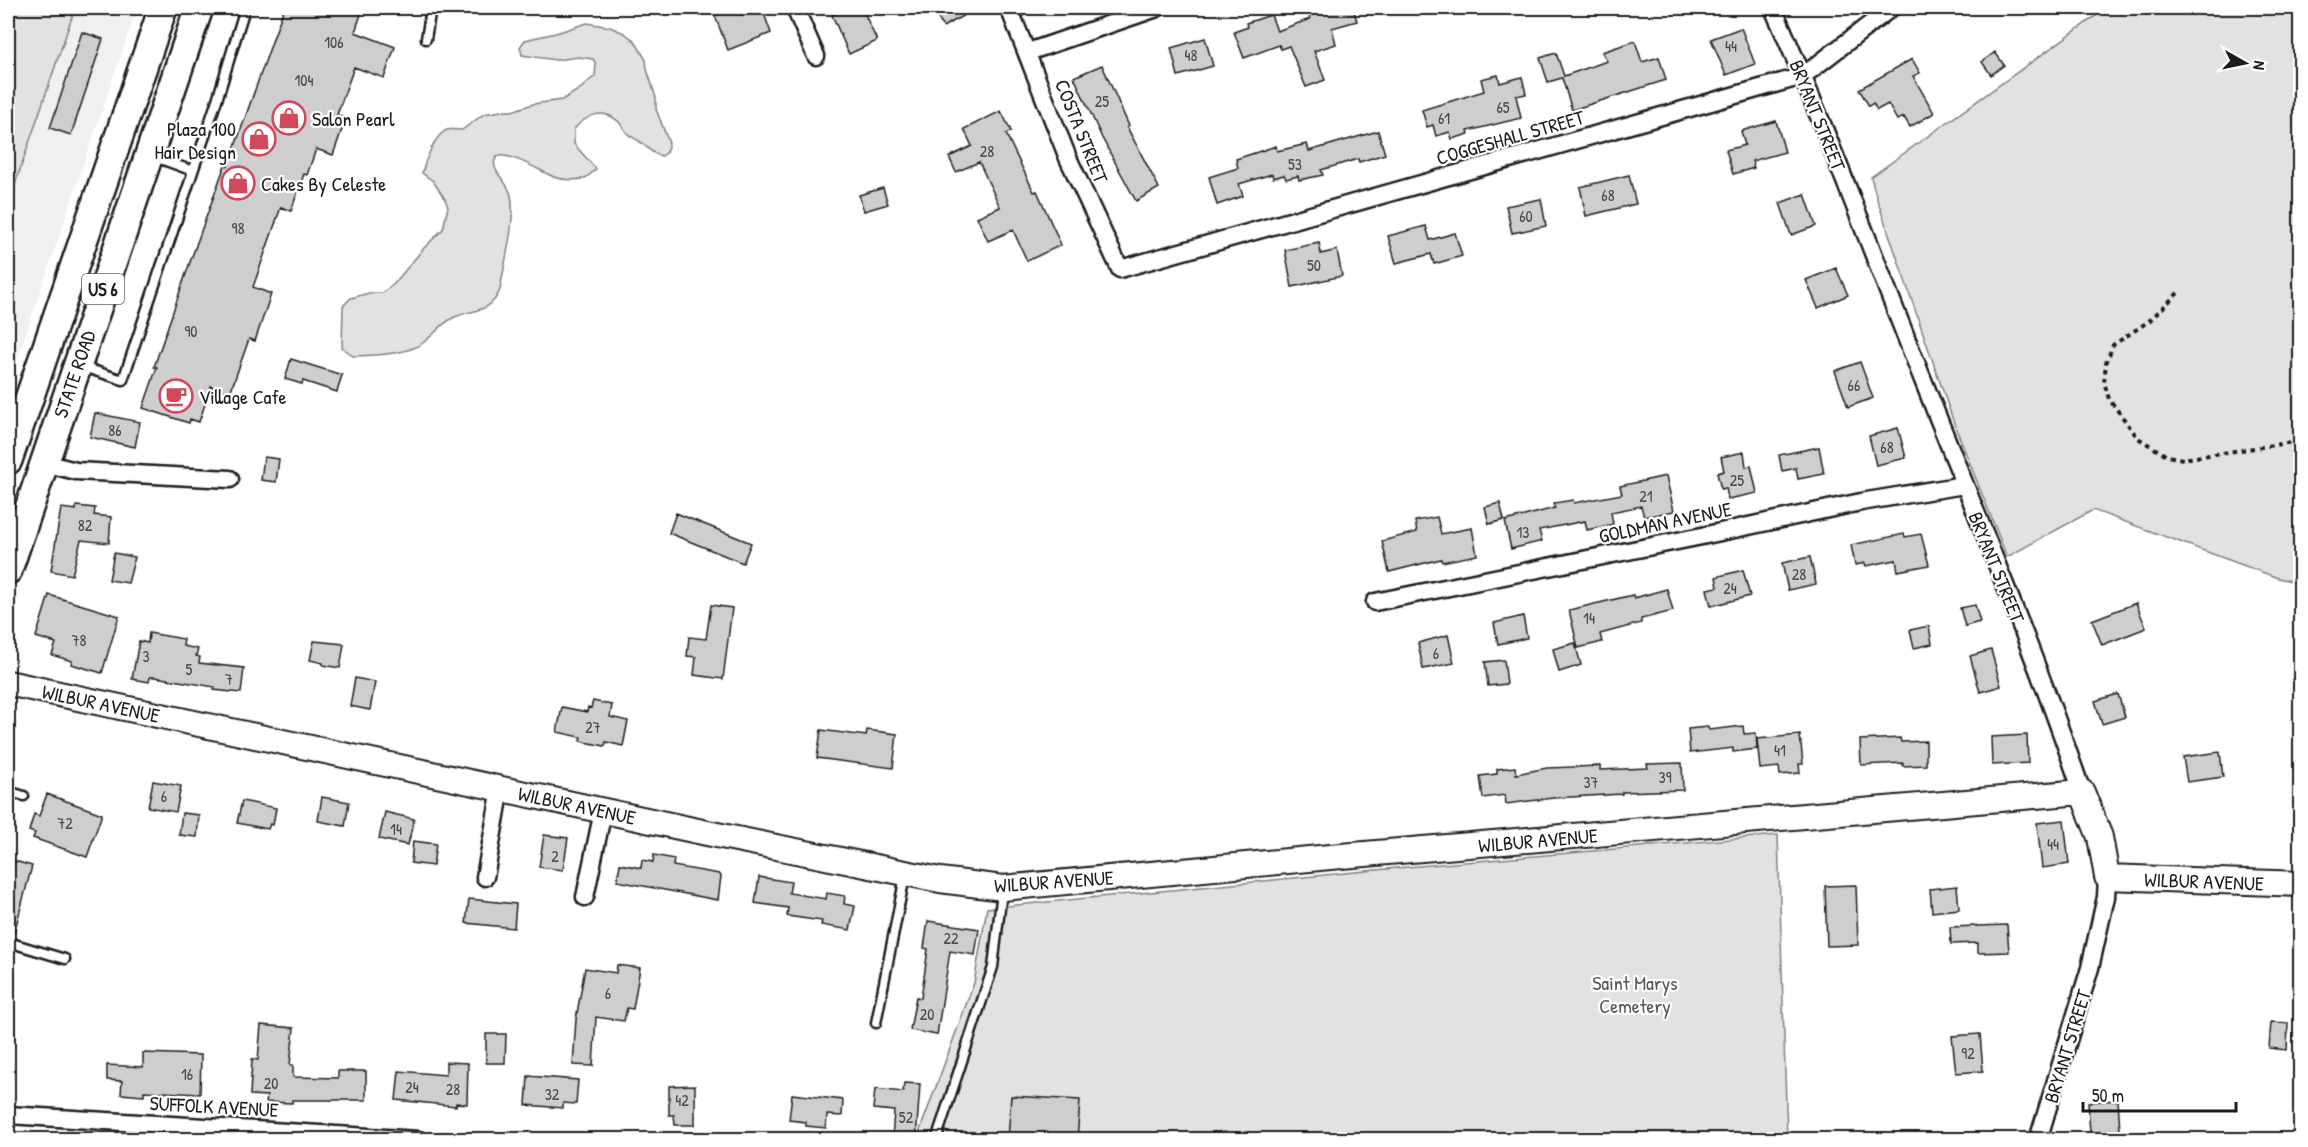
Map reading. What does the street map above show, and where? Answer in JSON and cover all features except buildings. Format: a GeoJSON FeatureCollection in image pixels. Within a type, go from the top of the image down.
{"type":"FeatureCollection","features":[{"type":"Feature","properties":{"kind":"main road","name":"STATE ROAD"},"geometry":{"type":"LineString","coordinates":[[8,460],[163,8]]}},
{"type":"Feature","properties":{"kind":"main road","name":"STATE ROAD"},"geometry":{"type":"LineString","coordinates":[[8,570],[199,8]]}},
{"type":"Feature","properties":{"kind":"street"},"geometry":{"type":"LineString","coordinates":[[795,8],[816,56]]}},
{"type":"Feature","properties":{"kind":"street","name":"COSTA STREET"},"geometry":{"type":"LineString","coordinates":[[1009,8],[1068,158],[1120,268]]}},
{"type":"Feature","properties":{"kind":"street"},"geometry":{"type":"LineString","coordinates":[[1028,52],[1157,8]]}},
{"type":"Feature","properties":{"kind":"street","name":"BRYANT STREET"},"geometry":{"type":"LineString","coordinates":[[1773,8],[1803,76],[2052,702],[2082,792],[2100,837],[2107,877],[2106,897],[2090,968],[2037,1140]]}},
{"type":"Feature","properties":{"kind":"street","name":"COGGESHALL STREET"},"geometry":{"type":"LineString","coordinates":[[1120,268],[1803,76],[1891,8]]}},
{"type":"Feature","properties":{"kind":"street"},"geometry":{"type":"LineString","coordinates":[[44,463],[76,471],[230,479]]}},
{"type":"Feature","properties":{"kind":"street","name":"GOLDMAN AVENUE"},"geometry":{"type":"LineString","coordinates":[[1375,602],[1860,502],[1964,485]]}},
{"type":"Feature","properties":{"kind":"street","name":"WILBUR AVENUE"},"geometry":{"type":"LineString","coordinates":[[8,683],[603,811],[906,873],[964,884],[1003,888],[1319,858],[2082,792]]}},
{"type":"Feature","properties":{"kind":"street"},"geometry":{"type":"LineString","coordinates":[[485,877],[501,788]]}},
{"type":"Feature","properties":{"kind":"street"},"geometry":{"type":"LineString","coordinates":[[585,897],[603,811]]}},
{"type":"Feature","properties":{"kind":"street","name":"WILBUR AVENUE"},"geometry":{"type":"LineString","coordinates":[[2107,877],[2301,884]]}},
{"type":"Feature","properties":{"kind":"street","name":"SUFFOLK AVENUE"},"geometry":{"type":"LineString","coordinates":[[8,1115],[419,1140]]}},
{"type":"Feature","properties":{"kind":"lane"},"geometry":{"type":"LineString","coordinates":[[78,365],[123,380],[245,8]]}},
{"type":"Feature","properties":{"kind":"lane"},"geometry":{"type":"LineString","coordinates":[[426,39],[431,8]]}},
{"type":"Feature","properties":{"kind":"lane"},"geometry":{"type":"LineString","coordinates":[[148,154],[193,171]]}},
{"type":"Feature","properties":{"kind":"lane"},"geometry":{"type":"LineString","coordinates":[[8,791],[24,796]]}},
{"type":"Feature","properties":{"kind":"lane"},"geometry":{"type":"LineString","coordinates":[[876,1023],[906,873]]}},
{"type":"Feature","properties":{"kind":"lane"},"geometry":{"type":"LineString","coordinates":[[936,1140],[993,966],[1003,888]]}},
{"type":"Feature","properties":{"kind":"lane"},"geometry":{"type":"LineString","coordinates":[[8,942],[66,959]]}},
{"type":"Feature","properties":{"kind":"path"},"geometry":{"type":"LineString","coordinates":[[2178,293],[2149,321],[2113,345],[2106,363],[2105,390],[2109,399],[2138,438],[2167,456],[2183,459],[2301,441]]}},
{"type":"Feature","properties":{"kind":"path"},"geometry":{"type":"LineString","coordinates":[[2301,295],[2298,308],[2301,317]]}},
{"type":"Feature","properties":{"kind":"shaded area"},"geometry":{"type":"Polygon","coordinates":[[[8,8],[137,8],[8,386],[8,8]]]}},
{"type":"Feature","properties":{"kind":"green space"},"geometry":{"type":"Polygon","coordinates":[[[8,8],[75,8],[8,205],[8,8]]]}},
{"type":"Feature","properties":{"kind":"green space"},"geometry":{"type":"Polygon","coordinates":[[[2107,8],[2300,8],[2300,583],[2278,578],[2093,510],[2007,557],[1955,426],[1877,199],[1871,177],[2107,8]]]}},
{"type":"Feature","properties":{"kind":"green space"},"geometry":{"type":"Polygon","coordinates":[[[587,23],[610,27],[635,41],[646,60],[656,98],[656,109],[669,143],[666,153],[662,156],[655,154],[628,134],[613,117],[601,114],[584,120],[574,129],[574,144],[596,169],[585,178],[574,180],[558,178],[507,156],[496,158],[494,162],[496,170],[510,193],[512,213],[500,290],[496,298],[491,304],[479,310],[451,319],[423,343],[411,349],[387,354],[353,356],[342,347],[343,306],[351,298],[369,293],[382,293],[394,284],[443,229],[448,207],[445,199],[433,181],[422,173],[428,155],[438,137],[447,130],[462,130],[484,114],[512,111],[533,104],[562,100],[580,89],[595,76],[596,64],[593,59],[579,57],[556,60],[522,55],[520,47],[525,40],[587,23]]]}},
{"type":"Feature","properties":{"kind":"green space","name":"Saint Marys Cemetery"},"geometry":{"type":"Polygon","coordinates":[[[1778,835],[1787,1139],[919,1140],[919,1133],[974,983],[987,908],[1407,867],[1778,835]]]}},
{"type":"Feature","properties":{"kind":"place","name":"Salon Pearl"},"geometry":{"type":"Point","coordinates":[289,118]}},
{"type":"Feature","properties":{"kind":"place","name":"Plaza 100 Hair Design"},"geometry":{"type":"Point","coordinates":[259,139]}},
{"type":"Feature","properties":{"kind":"place","name":"Cakes By Celeste"},"geometry":{"type":"Point","coordinates":[238,183]}},
{"type":"Feature","properties":{"kind":"place","name":"Village Cafe"},"geometry":{"type":"Point","coordinates":[176,396]}}]}
